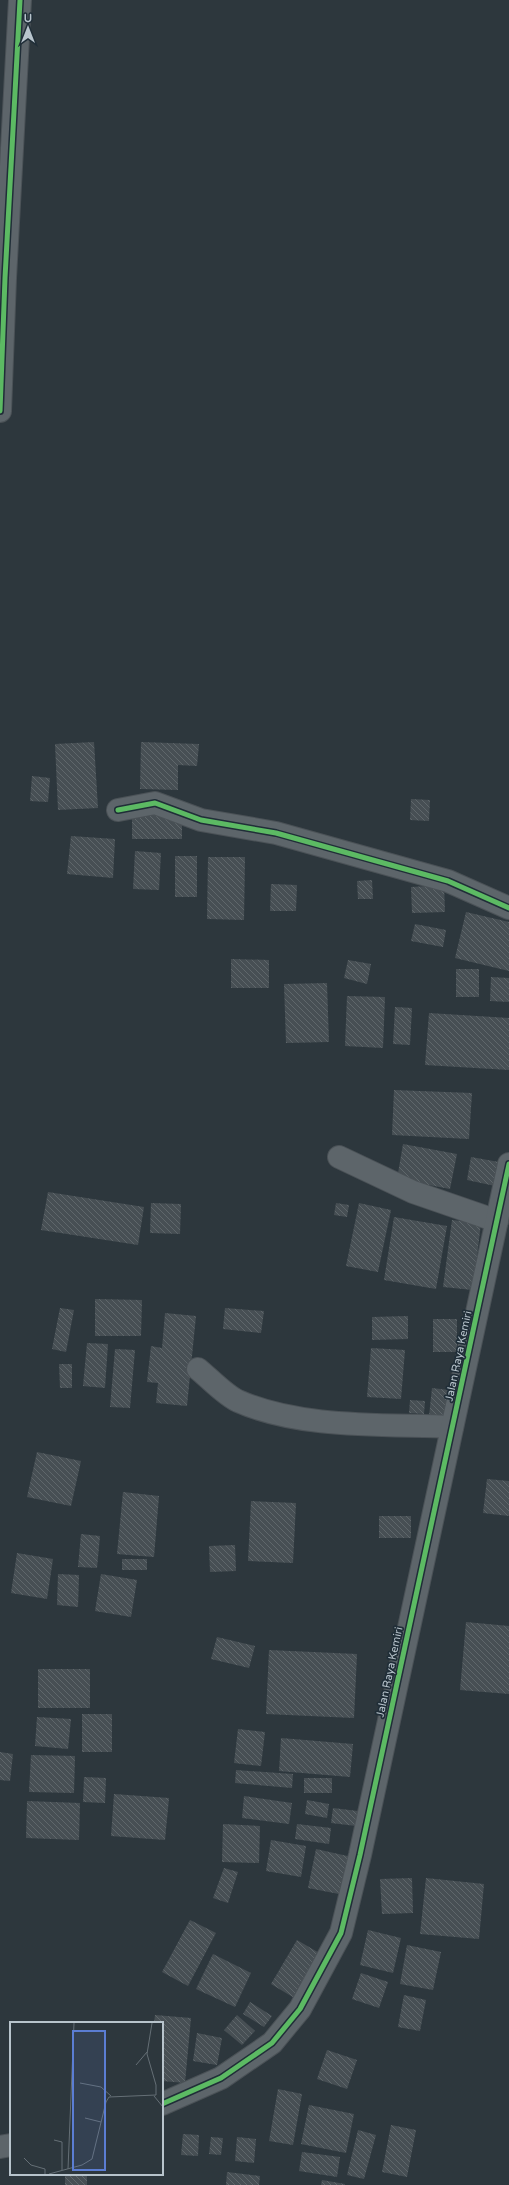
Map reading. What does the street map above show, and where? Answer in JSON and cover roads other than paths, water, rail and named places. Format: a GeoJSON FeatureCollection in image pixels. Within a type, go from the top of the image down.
{"type":"FeatureCollection","features":[{"type":"Feature","properties":{"kind":"street"},"geometry":{"type":"LineString","coordinates":[[0,411],[5,278],[20,0]]}},
{"type":"Feature","properties":{"kind":"street"},"geometry":{"type":"LineString","coordinates":[[118,810],[155,803],[201,820],[276,833],[448,881],[509,908]]}},
{"type":"Feature","properties":{"kind":"street"},"geometry":{"type":"LineString","coordinates":[[339,1157],[414,1192],[497,1221]]}},
{"type":"Feature","properties":{"kind":"street","name":"Jalan Raya Kemiri"},"geometry":{"type":"LineString","coordinates":[[163,2104],[221,2078],[272,2044],[300,2009],[342,1933],[509,1164]]}},
{"type":"Feature","properties":{"kind":"street"},"geometry":{"type":"LineString","coordinates":[[198,1369],[237,1401],[290,1417],[320,1421],[452,1428]]}},
{"type":"Feature","properties":{"kind":"street"},"geometry":{"type":"LineString","coordinates":[[0,2147],[10,2145]]}}]}
